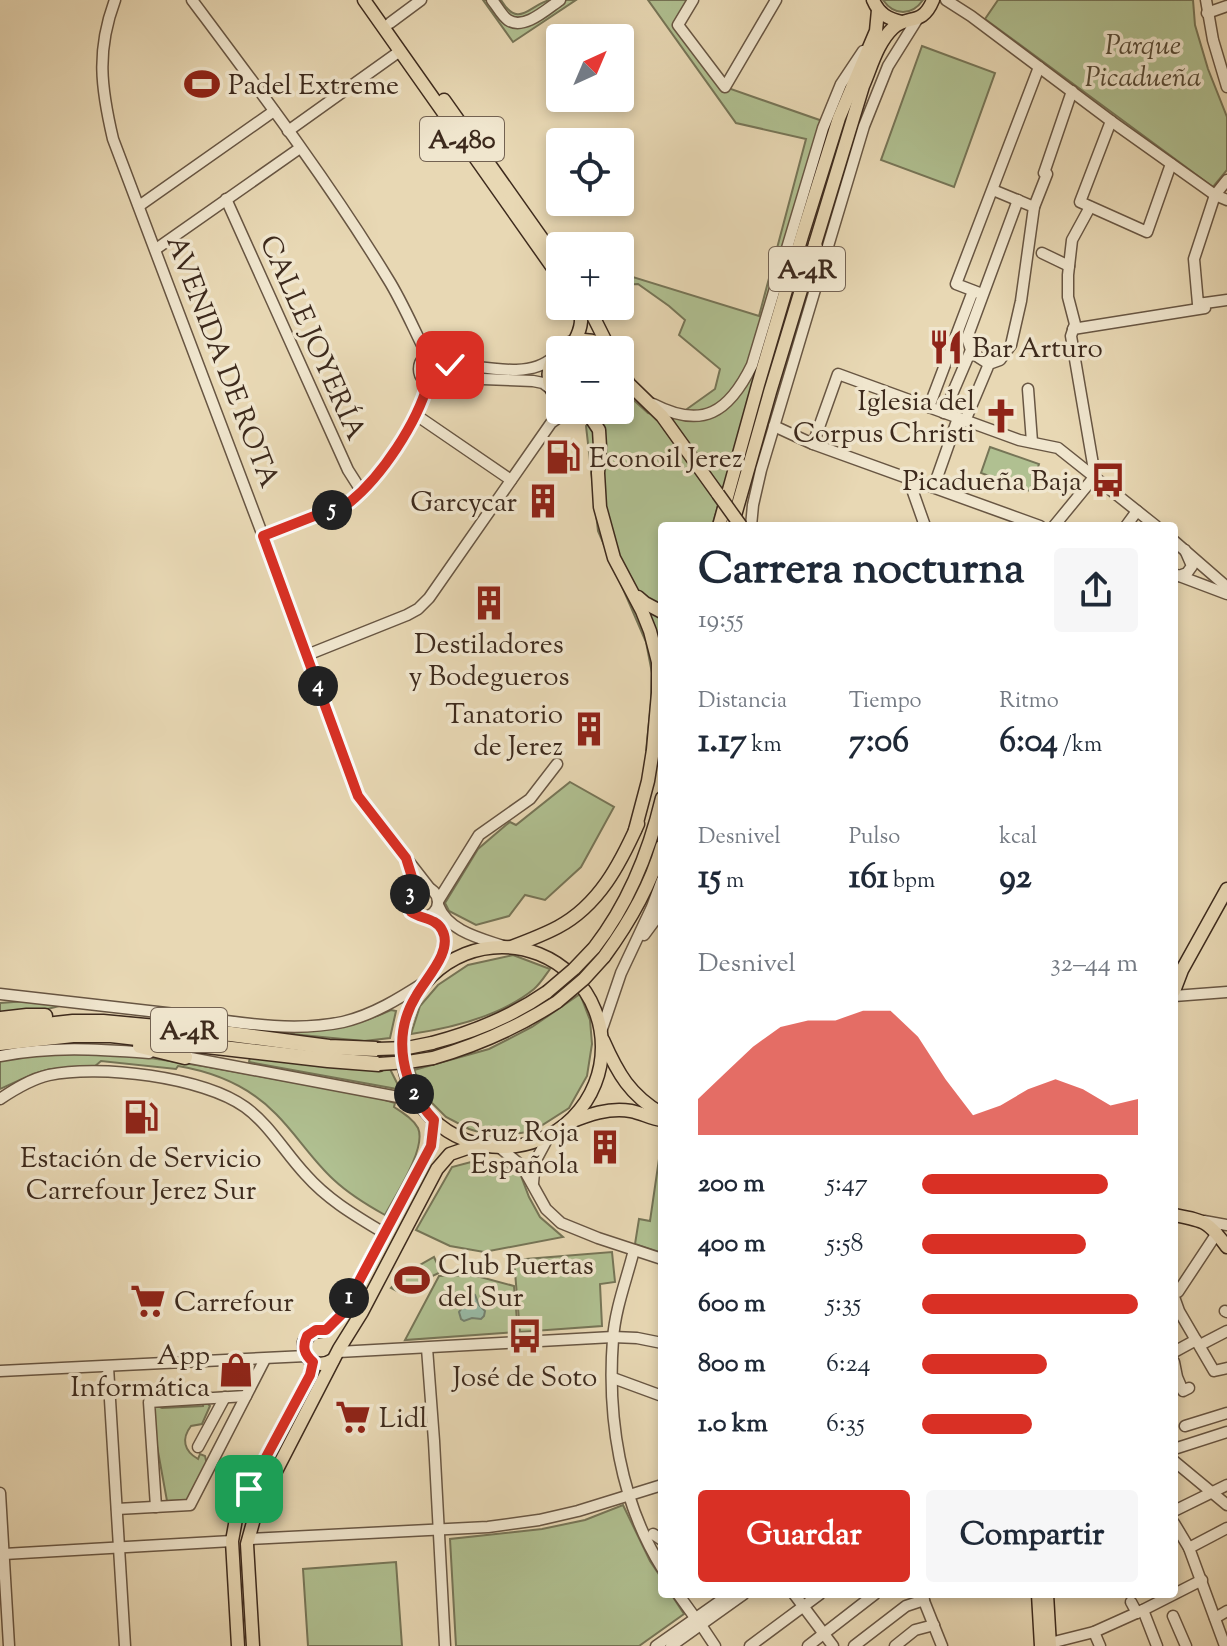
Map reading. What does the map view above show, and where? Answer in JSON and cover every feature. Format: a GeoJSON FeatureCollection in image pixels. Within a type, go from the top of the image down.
{"type":"FeatureCollection","features":[{"type":"Feature","properties":{"kind":"highway"},"geometry":{"type":"LineString","coordinates":[[0,1019],[54,1017],[73,1028],[185,1057]]}},
{"type":"Feature","properties":{"kind":"highway","name":"A-4R"},"geometry":{"type":"LineString","coordinates":[[2,1053],[73,1028]]}},
{"type":"Feature","properties":{"kind":"highway","name":"A-4R"},"geometry":{"type":"LineString","coordinates":[[0,1030],[73,1028],[328,1060],[378,1056]]}},
{"type":"Feature","properties":{"kind":"main road","name":"A-480"},"geometry":{"type":"LineString","coordinates":[[364,0],[546,258]]}},
{"type":"Feature","properties":{"kind":"main road","name":"A-480"},"geometry":{"type":"LineString","coordinates":[[374,0],[546,244]]}},
{"type":"Feature","properties":{"kind":"main road"},"geometry":{"type":"LineString","coordinates":[[876,5],[892,20],[902,22],[926,10]]}},
{"type":"Feature","properties":{"kind":"main road","name":"A-4R"},"geometry":{"type":"LineString","coordinates":[[720,522],[839,118],[876,31],[876,5]]}},
{"type":"Feature","properties":{"kind":"main road","name":"A-4R"},"geometry":{"type":"LineString","coordinates":[[733,522],[863,86],[884,39],[902,22]]}},
{"type":"Feature","properties":{"kind":"main road"},"geometry":{"type":"LineString","coordinates":[[815,244],[822,267]]}},
{"type":"Feature","properties":{"kind":"main road"},"geometry":{"type":"LineString","coordinates":[[634,388],[671,427],[738,522]]}},
{"type":"Feature","properties":{"kind":"main road"},"geometry":{"type":"LineString","coordinates":[[595,424],[599,430],[600,507],[614,558],[650,631],[658,662],[653,750],[635,830]]}},
{"type":"Feature","properties":{"kind":"main road"},"geometry":{"type":"LineString","coordinates":[[630,589],[658,610]]}},
{"type":"Feature","properties":{"kind":"main road"},"geometry":{"type":"LineString","coordinates":[[658,762],[645,807],[627,851],[600,892],[560,926],[507,947],[465,954],[453,959],[429,978],[408,1013],[402,1052],[409,1082],[424,1109],[448,1130],[479,1144],[499,1147],[521,1145],[590,1114],[611,1110],[658,1118]]}},
{"type":"Feature","properties":{"kind":"main road","name":"A-4R"},"geometry":{"type":"LineString","coordinates":[[378,1056],[466,1035],[489,1025],[529,1005],[574,969],[610,928],[635,882],[658,812]]}},
{"type":"Feature","properties":{"kind":"main road","name":"A-4R"},"geometry":{"type":"LineString","coordinates":[[378,1056],[408,1062],[433,1058],[494,1038],[557,1002],[584,979],[620,936],[639,903],[658,858]]}},
{"type":"Feature","properties":{"kind":"main road"},"geometry":{"type":"LineString","coordinates":[[1178,995],[1182,970],[1227,889]]}},
{"type":"Feature","properties":{"kind":"main road"},"geometry":{"type":"LineString","coordinates":[[507,947],[545,957],[578,982],[589,999],[617,1071],[634,1094],[658,1114]]}},
{"type":"Feature","properties":{"kind":"main road"},"geometry":{"type":"LineString","coordinates":[[565,1124],[586,1101],[598,1073],[602,1034]]}},
{"type":"Feature","properties":{"kind":"main road"},"geometry":{"type":"LineString","coordinates":[[326,1330],[341,1315],[431,1146],[434,1120]]}},
{"type":"Feature","properties":{"kind":"main road"},"geometry":{"type":"LineString","coordinates":[[253,1646],[247,1544],[257,1508],[437,1169],[450,1154],[479,1144]]}},
{"type":"Feature","properties":{"kind":"main road"},"geometry":{"type":"LineString","coordinates":[[1178,1216],[1204,1221],[1222,1229],[1227,1247]]}},
{"type":"Feature","properties":{"kind":"main road"},"geometry":{"type":"LineString","coordinates":[[238,1646],[232,1541],[236,1519],[310,1375],[309,1359],[304,1349],[307,1336],[316,1330],[326,1330],[337,1339],[337,1354]]}},
{"type":"Feature","properties":{"kind":"main road"},"geometry":{"type":"LineString","coordinates":[[309,1359],[323,1364],[337,1354]]}},
{"type":"Feature","properties":{"kind":"main road"},"geometry":{"type":"LineString","coordinates":[[1039,1598],[1047,1645]]}},
{"type":"Feature","properties":{"kind":"main road"},"geometry":{"type":"LineString","coordinates":[[1047,1598],[1047,1645]]}},
{"type":"Feature","properties":{"kind":"street","name":"AVENIDA DE ROTA"},"geometry":{"type":"LineString","coordinates":[[115,0],[107,21],[102,62],[103,100],[113,139],[358,796],[437,896],[441,913],[450,923],[507,947]]}},
{"type":"Feature","properties":{"kind":"street"},"geometry":{"type":"LineString","coordinates":[[192,0],[300,148],[389,282],[427,355]]}},
{"type":"Feature","properties":{"kind":"street"},"geometry":{"type":"LineString","coordinates":[[390,23],[421,0]]}},
{"type":"Feature","properties":{"kind":"street"},"geometry":{"type":"LineString","coordinates":[[492,0],[509,21],[519,24],[560,0]]}},
{"type":"Feature","properties":{"kind":"street"},"geometry":{"type":"LineString","coordinates":[[693,0],[678,25],[725,87],[776,0]]}},
{"type":"Feature","properties":{"kind":"street"},"geometry":{"type":"LineString","coordinates":[[946,0],[1171,164],[1227,200]]}},
{"type":"Feature","properties":{"kind":"street"},"geometry":{"type":"LineString","coordinates":[[1206,0],[1213,40],[1226,79]]}},
{"type":"Feature","properties":{"kind":"street"},"geometry":{"type":"LineString","coordinates":[[1207,13],[1227,6]]}},
{"type":"Feature","properties":{"kind":"street"},"geometry":{"type":"LineString","coordinates":[[751,522],[774,426],[876,92],[895,53],[926,10],[961,9]]}},
{"type":"Feature","properties":{"kind":"street"},"geometry":{"type":"LineString","coordinates":[[1213,40],[1227,35]]}},
{"type":"Feature","properties":{"kind":"street"},"geometry":{"type":"LineString","coordinates":[[649,402],[671,414],[696,417],[723,406],[743,384],[752,365],[831,105],[841,84],[871,40]]}},
{"type":"Feature","properties":{"kind":"street"},"geometry":{"type":"LineString","coordinates":[[288,131],[400,51]]}},
{"type":"Feature","properties":{"kind":"street"},"geometry":{"type":"LineString","coordinates":[[978,292],[956,284],[1039,67]]}},
{"type":"Feature","properties":{"kind":"street"},"geometry":{"type":"LineString","coordinates":[[934,486],[989,364],[1000,360],[1011,345],[1021,301],[1034,207],[1072,91]]}},
{"type":"Feature","properties":{"kind":"street"},"geometry":{"type":"LineString","coordinates":[[139,206],[274,111]]}},
{"type":"Feature","properties":{"kind":"street"},"geometry":{"type":"LineString","coordinates":[[1111,121],[1080,202],[1147,232],[1171,164]]}},
{"type":"Feature","properties":{"kind":"street"},"geometry":{"type":"LineString","coordinates":[[156,249],[300,148]]}},
{"type":"Feature","properties":{"kind":"street"},"geometry":{"type":"LineString","coordinates":[[1227,180],[1215,195],[1194,259],[1198,304],[1227,302]]}},
{"type":"Feature","properties":{"kind":"street"},"geometry":{"type":"LineString","coordinates":[[993,190],[1034,207]]}},
{"type":"Feature","properties":{"kind":"street","name":"CALLE JOYERÍA"},"geometry":{"type":"LineString","coordinates":[[226,199],[348,470],[362,492]]}},
{"type":"Feature","properties":{"kind":"street"},"geometry":{"type":"LineString","coordinates":[[929,407],[1018,200]]}},
{"type":"Feature","properties":{"kind":"street"},"geometry":{"type":"LineString","coordinates":[[1057,522],[1095,476],[1071,336],[1075,324],[1068,297],[1072,240],[1090,207]]}},
{"type":"Feature","properties":{"kind":"street"},"geometry":{"type":"LineString","coordinates":[[1042,253],[1069,266]]}},
{"type":"Feature","properties":{"kind":"street"},"geometry":{"type":"LineString","coordinates":[[978,292],[967,338],[972,353],[989,364]]}},
{"type":"Feature","properties":{"kind":"street"},"geometry":{"type":"LineString","coordinates":[[1073,329],[1227,302]]}},
{"type":"Feature","properties":{"kind":"street"},"geometry":{"type":"LineString","coordinates":[[944,413],[971,350]]}},
{"type":"Feature","properties":{"kind":"street"},"geometry":{"type":"LineString","coordinates":[[546,362],[540,367],[517,370],[457,364],[441,354],[432,353],[420,362],[419,367],[421,376],[428,383],[438,384],[456,378],[533,381],[546,386]]}},
{"type":"Feature","properties":{"kind":"street"},"geometry":{"type":"LineString","coordinates":[[446,380],[450,370],[448,361]]}},
{"type":"Feature","properties":{"kind":"street"},"geometry":{"type":"LineString","coordinates":[[813,444],[838,374],[1019,440],[1058,448],[1151,522]]}},
{"type":"Feature","properties":{"kind":"street"},"geometry":{"type":"LineString","coordinates":[[263,536],[350,502],[362,492],[402,439],[416,415],[428,383]]}},
{"type":"Feature","properties":{"kind":"street"},"geometry":{"type":"LineString","coordinates":[[1028,389],[1032,442]]}},
{"type":"Feature","properties":{"kind":"street"},"geometry":{"type":"LineString","coordinates":[[416,415],[511,480]]}},
{"type":"Feature","properties":{"kind":"street"},"geometry":{"type":"LineString","coordinates":[[307,655],[418,609],[429,598],[550,424]]}},
{"type":"Feature","properties":{"kind":"street"},"geometry":{"type":"LineString","coordinates":[[774,426],[813,444],[1029,522]]}},
{"type":"Feature","properties":{"kind":"street"},"geometry":{"type":"LineString","coordinates":[[915,480],[913,492],[924,522]]}},
{"type":"Feature","properties":{"kind":"street"},"geometry":{"type":"LineString","coordinates":[[1129,522],[1137,511]]}},
{"type":"Feature","properties":{"kind":"street"},"geometry":{"type":"LineString","coordinates":[[1178,544],[1227,587]]}},
{"type":"Feature","properties":{"kind":"street"},"geometry":{"type":"LineString","coordinates":[[1178,575],[1187,573],[1192,566],[1185,550]]}},
{"type":"Feature","properties":{"kind":"street"},"geometry":{"type":"LineString","coordinates":[[1178,575],[1227,594]]}},
{"type":"Feature","properties":{"kind":"street"},"geometry":{"type":"LineString","coordinates":[[424,917],[433,914],[437,896],[479,835],[530,799],[557,764]]}},
{"type":"Feature","properties":{"kind":"street","name":"AVENIDA DE ROTA"},"geometry":{"type":"LineString","coordinates":[[406,858],[412,877],[411,893]]}},
{"type":"Feature","properties":{"kind":"street"},"geometry":{"type":"LineString","coordinates":[[0,994],[264,1025],[318,1026],[344,1022],[396,1001],[429,978],[445,941],[444,932],[438,925],[415,915],[409,908],[408,898],[420,887],[437,896]]}},
{"type":"Feature","properties":{"kind":"street"},"geometry":{"type":"LineString","coordinates":[[602,1034],[614,991],[658,891]]}},
{"type":"Feature","properties":{"kind":"street"},"geometry":{"type":"LineString","coordinates":[[630,953],[658,919]]}},
{"type":"Feature","properties":{"kind":"street"},"geometry":{"type":"LineString","coordinates":[[1178,995],[1227,992]]}},
{"type":"Feature","properties":{"kind":"street"},"geometry":{"type":"LineString","coordinates":[[2,1053],[73,1048],[185,1057],[398,1097],[424,1109]]}},
{"type":"Feature","properties":{"kind":"street"},"geometry":{"type":"LineString","coordinates":[[0,1099],[31,1081],[63,1072],[149,1076],[207,1087],[247,1108],[326,1195],[384,1233]]}},
{"type":"Feature","properties":{"kind":"street"},"geometry":{"type":"LineString","coordinates":[[533,1185],[535,1162],[550,1134]]}},
{"type":"Feature","properties":{"kind":"street"},"geometry":{"type":"LineString","coordinates":[[499,1147],[522,1166],[546,1209],[561,1223],[658,1258]]}},
{"type":"Feature","properties":{"kind":"street"},"geometry":{"type":"LineString","coordinates":[[1178,1295],[1222,1229]]}},
{"type":"Feature","properties":{"kind":"street"},"geometry":{"type":"LineString","coordinates":[[634,1250],[613,1337],[614,1419],[628,1495],[658,1560]]}},
{"type":"Feature","properties":{"kind":"street"},"geometry":{"type":"LineString","coordinates":[[1178,1302],[1214,1371],[1226,1370]]}},
{"type":"Feature","properties":{"kind":"street"},"geometry":{"type":"LineString","coordinates":[[1178,1350],[1227,1331]]}},
{"type":"Feature","properties":{"kind":"street"},"geometry":{"type":"LineString","coordinates":[[337,1354],[613,1337],[658,1342]]}},
{"type":"Feature","properties":{"kind":"street"},"geometry":{"type":"LineString","coordinates":[[427,1348],[445,1646]]}},
{"type":"Feature","properties":{"kind":"street"},"geometry":{"type":"LineString","coordinates":[[117,1509],[190,1505],[265,1359]]}},
{"type":"Feature","properties":{"kind":"street"},"geometry":{"type":"LineString","coordinates":[[0,1371],[309,1359]]}},
{"type":"Feature","properties":{"kind":"street"},"geometry":{"type":"LineString","coordinates":[[108,1367],[125,1646]]}},
{"type":"Feature","properties":{"kind":"street"},"geometry":{"type":"LineString","coordinates":[[613,1378],[658,1395]]}},
{"type":"Feature","properties":{"kind":"street"},"geometry":{"type":"LineString","coordinates":[[1178,1381],[1183,1391],[1189,1388]]}},
{"type":"Feature","properties":{"kind":"street"},"geometry":{"type":"LineString","coordinates":[[156,1507],[149,1402],[246,1396]]}},
{"type":"Feature","properties":{"kind":"street"},"geometry":{"type":"LineString","coordinates":[[198,1447],[225,1397]]}},
{"type":"Feature","properties":{"kind":"street"},"geometry":{"type":"LineString","coordinates":[[1185,1426],[1227,1413]]}},
{"type":"Feature","properties":{"kind":"street"},"geometry":{"type":"LineString","coordinates":[[1178,1447],[1227,1432]]}},
{"type":"Feature","properties":{"kind":"street"},"geometry":{"type":"LineString","coordinates":[[1178,1464],[1227,1505]]}},
{"type":"Feature","properties":{"kind":"street"},"geometry":{"type":"LineString","coordinates":[[1178,1509],[1227,1485]]}},
{"type":"Feature","properties":{"kind":"street"},"geometry":{"type":"LineString","coordinates":[[249,1539],[488,1527],[578,1511],[658,1486]]}},
{"type":"Feature","properties":{"kind":"street"},"geometry":{"type":"LineString","coordinates":[[0,1493],[4,1631],[9,1646]]}},
{"type":"Feature","properties":{"kind":"street"},"geometry":{"type":"LineString","coordinates":[[1189,1548],[1227,1528]]}},
{"type":"Feature","properties":{"kind":"street"},"geometry":{"type":"LineString","coordinates":[[1178,1530],[1202,1580],[1225,1646]]}},
{"type":"Feature","properties":{"kind":"street"},"geometry":{"type":"LineString","coordinates":[[2,1550],[120,1548],[232,1541]]}},
{"type":"Feature","properties":{"kind":"street"},"geometry":{"type":"LineString","coordinates":[[1178,1592],[1202,1580]]}},
{"type":"Feature","properties":{"kind":"street"},"geometry":{"type":"LineString","coordinates":[[681,1598],[715,1646]]}},
{"type":"Feature","properties":{"kind":"street"},"geometry":{"type":"LineString","coordinates":[[671,1646],[725,1598]]}},
{"type":"Feature","properties":{"kind":"street"},"geometry":{"type":"LineString","coordinates":[[656,1646],[737,1598]]}},
{"type":"Feature","properties":{"kind":"street"},"geometry":{"type":"LineString","coordinates":[[797,1598],[833,1646]]}},
{"type":"Feature","properties":{"kind":"street"},"geometry":{"type":"LineString","coordinates":[[750,1646],[814,1598]]}},
{"type":"Feature","properties":{"kind":"street"},"geometry":{"type":"LineString","coordinates":[[808,1646],[870,1598]]}},
{"type":"Feature","properties":{"kind":"street"},"geometry":{"type":"LineString","coordinates":[[854,1646],[921,1598]]}},
{"type":"Feature","properties":{"kind":"street"},"geometry":{"type":"LineString","coordinates":[[923,1598],[942,1646]]}},
{"type":"Feature","properties":{"kind":"street"},"geometry":{"type":"LineString","coordinates":[[1047,1645],[1094,1632],[1166,1598]]}},
{"type":"Feature","properties":{"kind":"street"},"geometry":{"type":"LineString","coordinates":[[1131,1602],[1140,1612],[1157,1646]]}},
{"type":"Feature","properties":{"kind":"street"},"geometry":{"type":"LineString","coordinates":[[1215,1618],[1227,1611]]}},
{"type":"Feature","properties":{"kind":"street"},"geometry":{"type":"LineString","coordinates":[[1173,1616],[1186,1646]]}},
{"type":"Feature","properties":{"kind":"street"},"geometry":{"type":"LineString","coordinates":[[895,1646],[915,1630],[934,1625]]}},
{"type":"Feature","properties":{"kind":"street"},"geometry":{"type":"LineString","coordinates":[[1094,1632],[1100,1646]]}},
{"type":"Feature","properties":{"kind":"green space"},"geometry":{"type":"Polygon","coordinates":[[[483,0],[501,0],[507,9],[519,14],[550,0],[576,0],[513,42],[483,0]]]}},
{"type":"Feature","properties":{"kind":"green space"},"geometry":{"type":"Polygon","coordinates":[[[648,0],[693,0],[678,25],[725,87],[831,124],[713,522],[658,522],[658,726],[646,751],[652,673],[646,642],[598,531],[586,426],[634,424],[634,400],[648,413],[673,419],[715,389],[720,369],[679,335],[685,320],[638,284],[634,284],[634,277],[759,316],[806,139],[736,123],[648,0]]]}},
{"type":"Feature","properties":{"kind":"green space"},"geometry":{"type":"Polygon","coordinates":[[[883,0],[923,0],[914,9],[903,12],[892,9],[883,0]]]}},
{"type":"Feature","properties":{"kind":"green space","name":"Parque Picadueña"},"geometry":{"type":"Polygon","coordinates":[[[998,0],[1193,0],[1195,25],[1227,117],[1227,170],[1213,187],[985,19],[998,0]]]}},
{"type":"Feature","properties":{"kind":"green space"},"geometry":{"type":"Polygon","coordinates":[[[922,46],[995,73],[954,187],[881,160],[922,46]]]}},
{"type":"Feature","properties":{"kind":"green space"},"geometry":{"type":"Polygon","coordinates":[[[435,357],[446,364],[447,369],[440,380],[435,381],[424,374],[423,369],[430,358],[435,357]]]}},
{"type":"Feature","properties":{"kind":"green space"},"geometry":{"type":"Polygon","coordinates":[[[990,447],[1039,464],[1030,491],[981,473],[990,447]]]}},
{"type":"Feature","properties":{"kind":"green space"},"geometry":{"type":"Polygon","coordinates":[[[570,782],[614,807],[581,867],[545,900],[525,895],[509,916],[476,925],[449,911],[445,903],[478,849],[510,822],[516,825],[570,782]]]}},
{"type":"Feature","properties":{"kind":"green space"},"geometry":{"type":"Polygon","coordinates":[[[513,955],[550,969],[534,989],[491,1014],[411,1034],[420,1006],[438,985],[468,965],[513,955]]]}},
{"type":"Feature","properties":{"kind":"green space"},"geometry":{"type":"Polygon","coordinates":[[[580,994],[590,1020],[592,1044],[587,1076],[569,1108],[533,1131],[495,1137],[469,1129],[446,1117],[425,1096],[414,1070],[489,1049],[532,1027],[580,994]]]}},
{"type":"Feature","properties":{"kind":"green space"},"geometry":{"type":"Polygon","coordinates":[[[27,1001],[63,1005],[40,1011],[0,1014],[0,1003],[27,1001]]]}},
{"type":"Feature","properties":{"kind":"green space"},"geometry":{"type":"Polygon","coordinates":[[[396,1011],[390,1038],[364,1041],[291,1034],[345,1026],[396,1011]]]}},
{"type":"Feature","properties":{"kind":"green space"},"geometry":{"type":"Polygon","coordinates":[[[36,1052],[117,1053],[375,1097],[395,1103],[394,1107],[408,1116],[418,1128],[418,1147],[409,1172],[385,1215],[340,1185],[266,1104],[231,1082],[178,1066],[176,1069],[101,1061],[94,1067],[50,1069],[0,1089],[0,1061],[36,1052]]]}},
{"type":"Feature","properties":{"kind":"green space"},"geometry":{"type":"Polygon","coordinates":[[[250,1057],[368,1070],[390,1069],[397,1089],[249,1062],[250,1057]]]}},
{"type":"Feature","properties":{"kind":"green space"},"geometry":{"type":"Polygon","coordinates":[[[471,1162],[500,1163],[521,1176],[540,1217],[563,1237],[484,1252],[450,1246],[416,1230],[452,1167],[471,1162]]]}},
{"type":"Feature","properties":{"kind":"green space"},"geometry":{"type":"Polygon","coordinates":[[[658,1166],[658,1252],[635,1244],[639,1219],[650,1221],[658,1166]]]}},
{"type":"Feature","properties":{"kind":"green space"},"geometry":{"type":"Polygon","coordinates":[[[612,1252],[615,1282],[600,1284],[602,1326],[520,1332],[514,1260],[612,1252]]]}},
{"type":"Feature","properties":{"kind":"green space","name":"Club Puertas del Sur"},"geometry":{"type":"Polygon","coordinates":[[[434,1257],[441,1272],[413,1285],[405,1295],[391,1288],[404,1274],[434,1257]]]}},
{"type":"Feature","properties":{"kind":"green space"},"geometry":{"type":"Polygon","coordinates":[[[473,1275],[514,1286],[518,1332],[405,1340],[439,1276],[473,1275]]]}},
{"type":"Feature","properties":{"kind":"green space"},"geometry":{"type":"Polygon","coordinates":[[[204,1399],[210,1406],[202,1424],[191,1426],[185,1440],[193,1456],[198,1459],[200,1454],[205,1456],[208,1469],[193,1500],[167,1501],[149,1402],[162,1408],[203,1406],[204,1399]]]}},
{"type":"Feature","properties":{"kind":"green space"},"geometry":{"type":"Polygon","coordinates":[[[623,1505],[658,1573],[658,1598],[674,1598],[684,1614],[639,1646],[456,1646],[450,1539],[542,1529],[585,1520],[623,1505]]]}},
{"type":"Feature","properties":{"kind":"green space"},"geometry":{"type":"Polygon","coordinates":[[[396,1562],[402,1646],[308,1646],[303,1569],[396,1562]]]}},
{"type":"Feature","properties":{"kind":"shaded area"},"geometry":{"type":"Polygon","coordinates":[[[472,1293],[485,1311],[484,1316],[464,1321],[459,1312],[466,1296],[472,1293]]]}},
{"type":"Feature","properties":{"kind":"place","name":"Padel Extreme"},"geometry":{"type":"Point","coordinates":[202,84]}},
{"type":"Feature","properties":{"kind":"place","name":"Bar Arturo"},"geometry":{"type":"Point","coordinates":[946,347]}},
{"type":"Feature","properties":{"kind":"place","name":"Iglesia del Corpus Christi"},"geometry":{"type":"Point","coordinates":[1001,416]}},
{"type":"Feature","properties":{"kind":"place","name":"Econoil Jerez"},"geometry":{"type":"Point","coordinates":[563,457]}},
{"type":"Feature","properties":{"kind":"place","name":"Picadueña Baja"},"geometry":{"type":"Point","coordinates":[1108,480]}},
{"type":"Feature","properties":{"kind":"place","name":"Garcycar"},"geometry":{"type":"Point","coordinates":[543,501]}},
{"type":"Feature","properties":{"kind":"place","name":"Destiladores y Bodegueros"},"geometry":{"type":"Point","coordinates":[489,603]}},
{"type":"Feature","properties":{"kind":"place","name":"Tanatorio de Jerez"},"geometry":{"type":"Point","coordinates":[589,729]}},
{"type":"Feature","properties":{"kind":"place","name":"Estación de Servicio Carrefour Jerez Sur"},"geometry":{"type":"Point","coordinates":[141,1117]}},
{"type":"Feature","properties":{"kind":"place","name":"Cruz Roja Española"},"geometry":{"type":"Point","coordinates":[605,1147]}},
{"type":"Feature","properties":{"kind":"place","name":"Club Puertas del Sur"},"geometry":{"type":"Point","coordinates":[412,1280]}},
{"type":"Feature","properties":{"kind":"place","name":"Carrefour"},"geometry":{"type":"Point","coordinates":[148,1301]}},
{"type":"Feature","properties":{"kind":"place","name":"José de Soto"},"geometry":{"type":"Point","coordinates":[525,1336]}},
{"type":"Feature","properties":{"kind":"place","name":"App Informática"},"geometry":{"type":"Point","coordinates":[236,1370]}},
{"type":"Feature","properties":{"kind":"place","name":"Lidl"},"geometry":{"type":"Point","coordinates":[353,1417]}},
{"type":"Feature","properties":{"kind":"route"},"geometry":{"type":"LineString","coordinates":[[249,1489],[310,1375],[313,1362],[304,1349],[307,1336],[316,1330],[326,1330],[341,1315],[431,1146],[434,1120],[413,1091],[405,1072],[403,1031],[415,997],[433,974],[445,941],[444,932],[438,925],[411,912],[408,898],[412,877],[406,858],[358,796],[263,536],[350,502],[362,492],[402,439],[425,397],[428,383],[438,384],[446,380],[450,365]]}}]}
